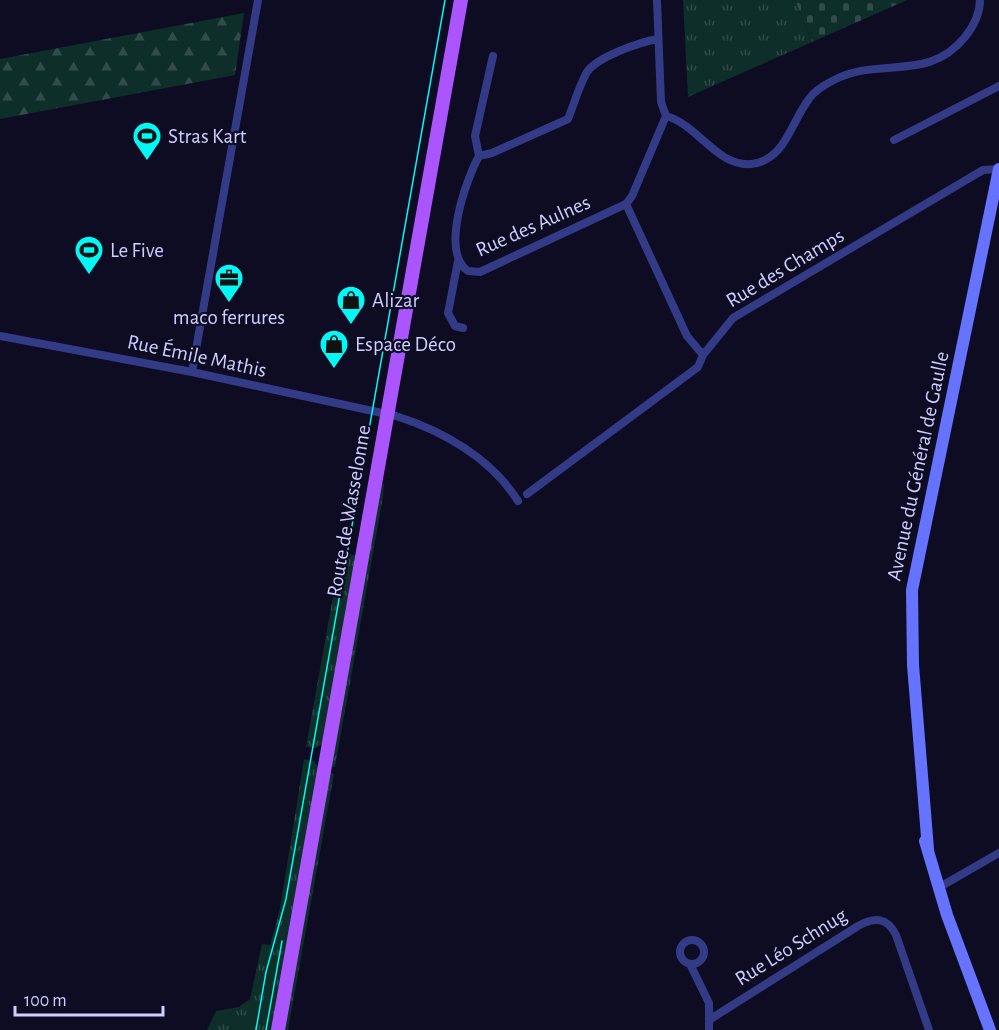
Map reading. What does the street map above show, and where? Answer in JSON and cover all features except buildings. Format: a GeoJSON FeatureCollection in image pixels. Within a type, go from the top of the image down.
{"type":"FeatureCollection","features":[{"type":"Feature","properties":{"kind":"main road","name":"Route de Wasselonne"},"geometry":{"type":"LineString","coordinates":[[278,1030],[461,0]]}},
{"type":"Feature","properties":{"kind":"main road","name":"Avenue du Général de Gaulle"},"geometry":{"type":"LineString","coordinates":[[990,1030],[938,888],[928,849],[911,634],[912,590],[999,169]]}},
{"type":"Feature","properties":{"kind":"street"},"geometry":{"type":"LineString","coordinates":[[192,372],[258,0]]}},
{"type":"Feature","properties":{"kind":"street"},"geometry":{"type":"LineString","coordinates":[[657,0],[661,102],[666,116],[633,196],[626,204],[687,336],[703,355]]}},
{"type":"Feature","properties":{"kind":"street"},"geometry":{"type":"LineString","coordinates":[[666,116],[676,118],[724,156],[741,164],[770,159],[781,147],[811,96],[835,79],[870,68],[918,67],[934,62],[955,50],[972,28],[980,0]]}},
{"type":"Feature","properties":{"kind":"street"},"geometry":{"type":"LineString","coordinates":[[493,56],[475,136],[479,156],[492,153],[567,119],[588,72],[596,63],[644,42],[658,39]]}},
{"type":"Feature","properties":{"kind":"street"},"geometry":{"type":"LineString","coordinates":[[894,140],[999,86]]}},
{"type":"Feature","properties":{"kind":"street","name":"Rue des Aulnes"},"geometry":{"type":"LineString","coordinates":[[463,328],[455,326],[448,313],[458,261],[454,247],[466,180],[479,156]]}},
{"type":"Feature","properties":{"kind":"street","name":"Rue des Champs"},"geometry":{"type":"LineString","coordinates":[[527,494],[698,367],[703,355],[734,318],[983,170],[999,169]]}},
{"type":"Feature","properties":{"kind":"street","name":"Rue des Aulnes"},"geometry":{"type":"LineString","coordinates":[[458,261],[468,271],[480,272],[626,204]]}},
{"type":"Feature","properties":{"kind":"street","name":"Rue Émile Mathis"},"geometry":{"type":"LineString","coordinates":[[0,336],[192,372],[387,413],[427,426],[494,468],[518,501]]}},
{"type":"Feature","properties":{"kind":"street"},"geometry":{"type":"LineString","coordinates":[[938,888],[999,853]]}},
{"type":"Feature","properties":{"kind":"street","name":"Rue Léo Schnug"},"geometry":{"type":"LineString","coordinates":[[709,1020],[858,926],[876,919],[887,922],[896,935],[929,1030]]}},
{"type":"Feature","properties":{"kind":"street"},"geometry":{"type":"LineString","coordinates":[[690,964],[709,1003],[709,1030]]}},
{"type":"Feature","properties":{"kind":"green space"},"geometry":{"type":"Polygon","coordinates":[[[683,0],[795,0],[812,42],[688,97],[683,0]]]}},
{"type":"Feature","properties":{"kind":"green space"},"geometry":{"type":"Polygon","coordinates":[[[795,0],[907,0],[812,42],[795,0]]]}},
{"type":"Feature","properties":{"kind":"green space"},"geometry":{"type":"Polygon","coordinates":[[[244,13],[235,75],[0,119],[0,59],[244,13]]]}},
{"type":"Feature","properties":{"kind":"green space"},"geometry":{"type":"Polygon","coordinates":[[[382,483],[384,484],[383,497],[335,767],[330,768],[382,483]]]}},
{"type":"Feature","properties":{"kind":"green space"},"geometry":{"type":"Polygon","coordinates":[[[341,552],[358,556],[322,744],[316,748],[306,747],[341,552]]]}},
{"type":"Feature","properties":{"kind":"green space"},"geometry":{"type":"Polygon","coordinates":[[[304,759],[314,761],[318,767],[273,1030],[207,1030],[216,1011],[239,1007],[250,999],[262,944],[270,945],[280,908],[304,759]]]}},
{"type":"Feature","properties":{"kind":"green space"},"geometry":{"type":"Polygon","coordinates":[[[330,772],[334,774],[288,1030],[284,1030],[330,772]]]}},
{"type":"Feature","properties":{"kind":"tram line"},"geometry":{"type":"LineString","coordinates":[[256,1030],[266,972],[286,899],[445,0]]}},
{"type":"Feature","properties":{"kind":"tram line"},"geometry":{"type":"LineString","coordinates":[[266,1030],[282,941]]}},
{"type":"Feature","properties":{"kind":"place","name":"Stras Kart"},"geometry":{"type":"Point","coordinates":[147,162]}},
{"type":"Feature","properties":{"kind":"place","name":"Le Five"},"geometry":{"type":"Point","coordinates":[89,276]}},
{"type":"Feature","properties":{"kind":"place","name":"maco ferrures"},"geometry":{"type":"Point","coordinates":[229,304]}},
{"type":"Feature","properties":{"kind":"place","name":"Alizar"},"geometry":{"type":"Point","coordinates":[351,326]}},
{"type":"Feature","properties":{"kind":"place","name":"Espace Déco"},"geometry":{"type":"Point","coordinates":[334,370]}}]}
